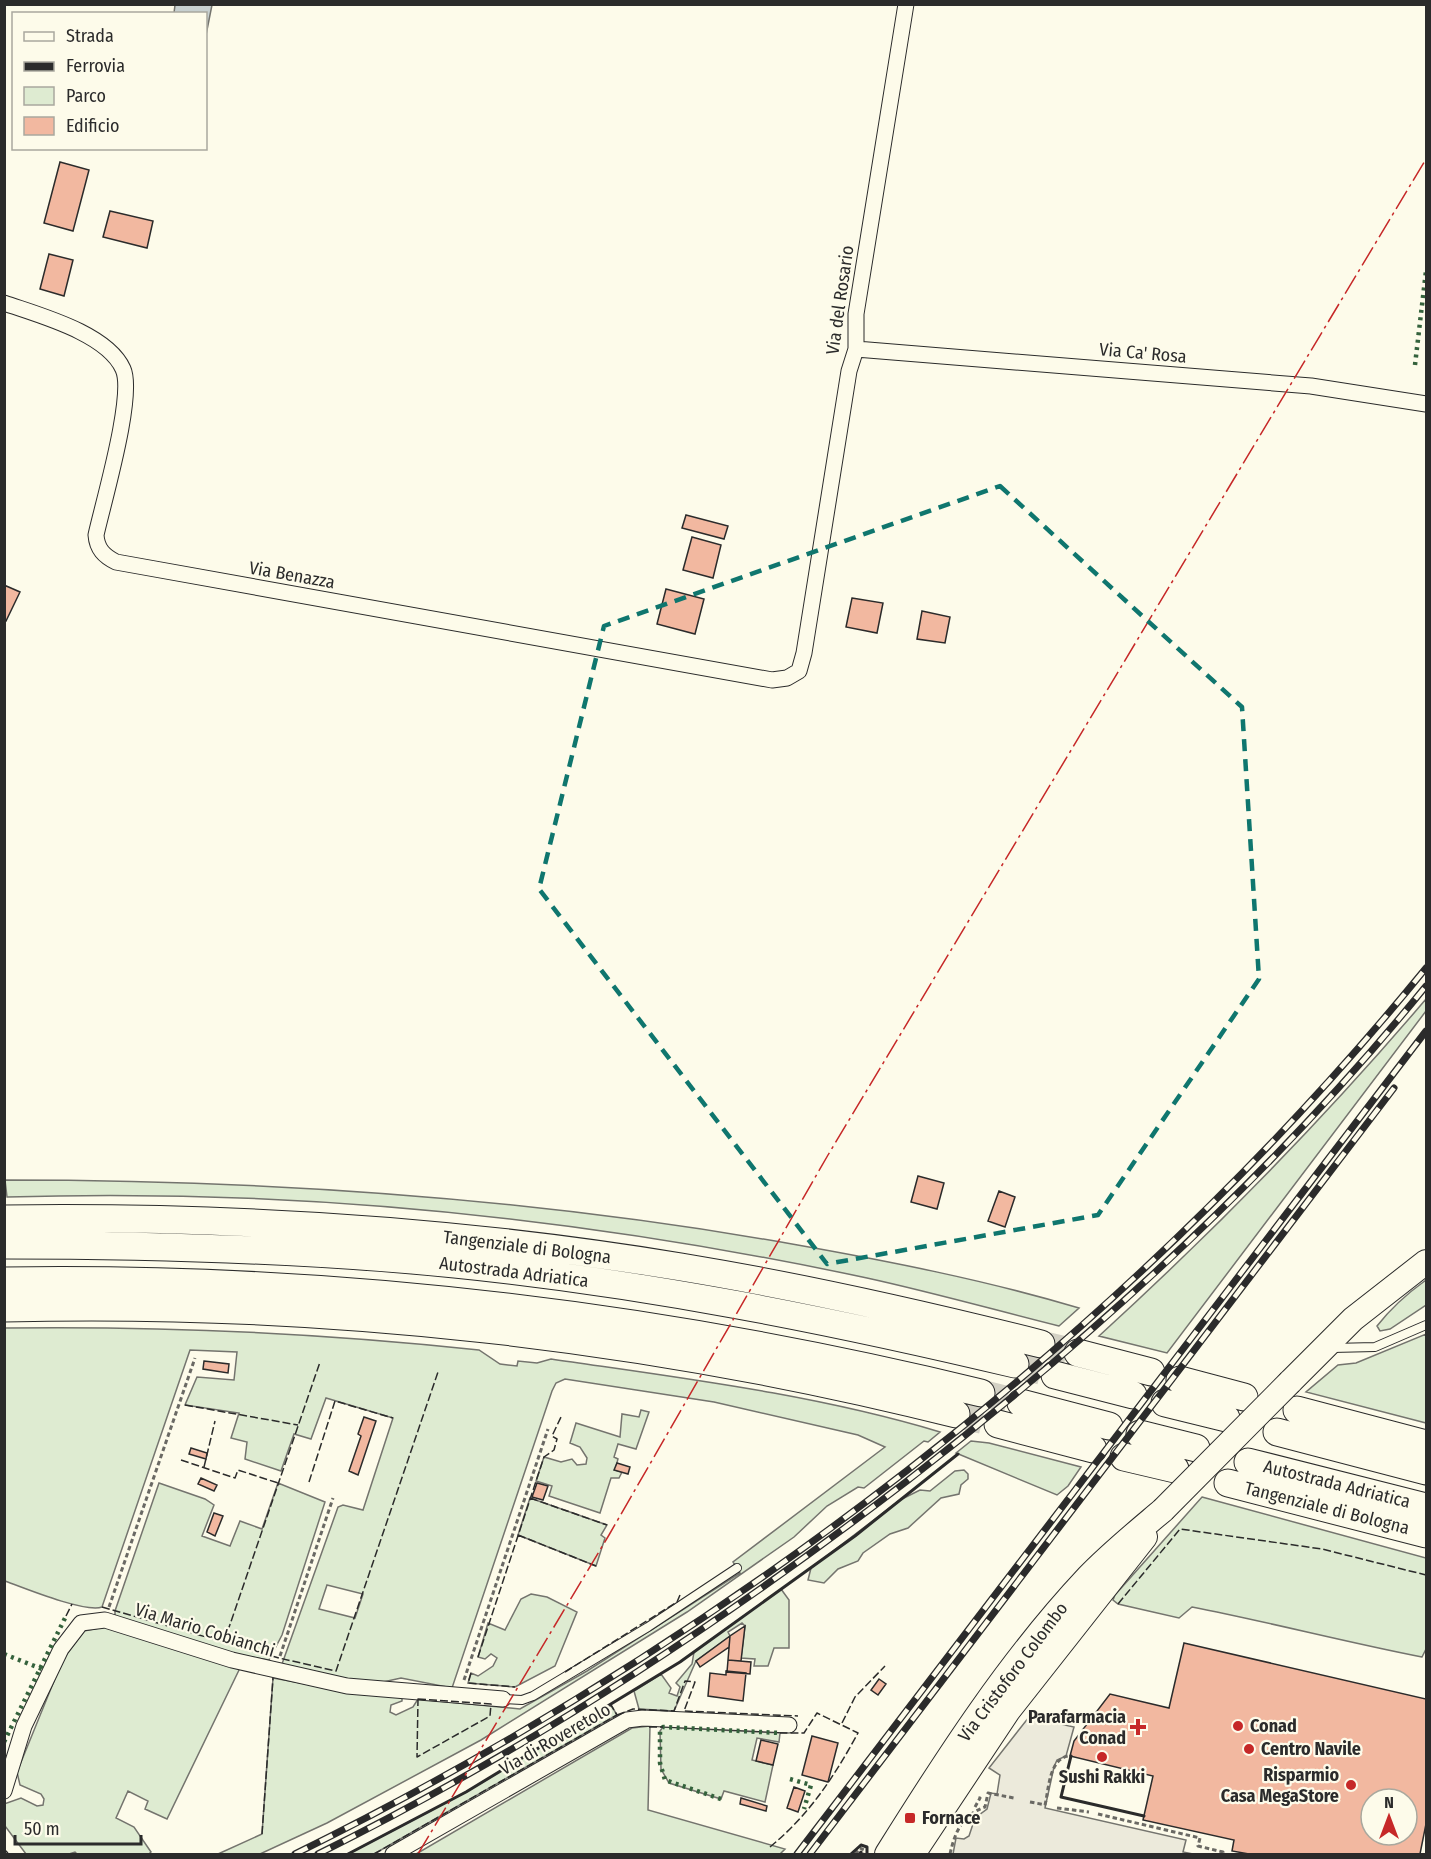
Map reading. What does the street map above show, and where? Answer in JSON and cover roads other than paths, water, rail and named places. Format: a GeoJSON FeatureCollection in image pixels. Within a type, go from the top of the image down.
{"type":"FeatureCollection","features":[{"type":"Feature","properties":{"kind":"highway","name":"Tangenziale di Bologna"},"geometry":{"type":"LineString","coordinates":[[4,1219],[75,1218],[285,1224],[376,1230],[532,1247],[751,1279],[919,1314],[1041,1344]]}},
{"type":"Feature","properties":{"kind":"highway","name":"Autostrada Adriatica"},"geometry":{"type":"LineString","coordinates":[[4,1245],[127,1246],[320,1253],[504,1270],[743,1304],[1015,1364]]}},
{"type":"Feature","properties":{"kind":"highway","name":"Autostrada Adriatica"},"geometry":{"type":"LineString","coordinates":[[4,1281],[141,1281],[273,1286],[500,1306],[743,1342],[818,1356],[981,1393]]}},
{"type":"Feature","properties":{"kind":"highway"},"geometry":{"type":"LineString","coordinates":[[4,1308],[151,1308],[276,1313],[490,1331],[739,1367],[956,1414]]}},
{"type":"Feature","properties":{"kind":"highway"},"geometry":{"type":"LineString","coordinates":[[1078,1353],[1151,1372]]}},
{"type":"Feature","properties":{"kind":"highway"},"geometry":{"type":"LineString","coordinates":[[1055,1375],[1133,1395]]}},
{"type":"Feature","properties":{"kind":"highway"},"geometry":{"type":"LineString","coordinates":[[1180,1380],[1244,1397]]}},
{"type":"Feature","properties":{"kind":"highway"},"geometry":{"type":"LineString","coordinates":[[1021,1403],[1108,1426]]}},
{"type":"Feature","properties":{"kind":"highway"},"geometry":{"type":"LineString","coordinates":[[1165,1403],[1226,1418]]}},
{"type":"Feature","properties":{"kind":"highway"},"geometry":{"type":"LineString","coordinates":[[1297,1410],[1426,1444]]}},
{"type":"Feature","properties":{"kind":"highway"},"geometry":{"type":"LineString","coordinates":[[998,1424],[1093,1449]]}},
{"type":"Feature","properties":{"kind":"highway","name":"Autostrada Adriatica"},"geometry":{"type":"LineString","coordinates":[[1277,1432],[1426,1471]]}},
{"type":"Feature","properties":{"kind":"highway"},"geometry":{"type":"LineString","coordinates":[[1140,1434],[1196,1448]]}},
{"type":"Feature","properties":{"kind":"highway"},"geometry":{"type":"LineString","coordinates":[[1124,1456],[1175,1469]]}},
{"type":"Feature","properties":{"kind":"highway","name":"Autostrada Adriatica"},"geometry":{"type":"LineString","coordinates":[[1248,1462],[1426,1507]]}},
{"type":"Feature","properties":{"kind":"highway","name":"Tangenziale di Bologna"},"geometry":{"type":"LineString","coordinates":[[1228,1483],[1426,1534]]}},
{"type":"Feature","properties":{"kind":"main road","name":"Via Cristoforo Colombo"},"geometry":{"type":"LineString","coordinates":[[887,1854],[977,1718],[1032,1643],[1094,1571],[1163,1510],[1324,1347],[1374,1300],[1426,1262]]}},
{"type":"Feature","properties":{"kind":"main road","name":"Via Cristoforo Colombo"},"geometry":{"type":"LineString","coordinates":[[913,1854],[1008,1711],[1129,1560],[1163,1510]]}},
{"type":"Feature","properties":{"kind":"street","name":"Via del Rosario"},"geometry":{"type":"LineString","coordinates":[[799,671],[819,565],[849,371],[856,349],[856,314],[906,4]]}},
{"type":"Feature","properties":{"kind":"street","name":"Via Benazza"},"geometry":{"type":"LineString","coordinates":[[4,303],[68,326],[102,345],[122,367],[126,393],[96,535],[97,545],[102,553],[116,562],[772,680],[787,678],[799,671]]}},
{"type":"Feature","properties":{"kind":"street","name":"Via Ca' Rosa"},"geometry":{"type":"LineString","coordinates":[[856,349],[1311,386],[1426,404]]}},
{"type":"Feature","properties":{"kind":"street","name":"Via Mario Cobianchi"},"geometry":{"type":"LineString","coordinates":[[4,1791],[24,1726],[62,1649],[81,1623],[105,1620],[272,1671],[347,1686],[503,1699]]}},
{"type":"Feature","properties":{"kind":"street","name":"Via di Roveretolo"},"geometry":{"type":"LineString","coordinates":[[393,1854],[627,1720],[643,1718],[789,1725]]}},
{"type":"Feature","properties":{"kind":"lane"},"geometry":{"type":"LineString","coordinates":[[1324,1347],[1375,1347],[1426,1325]]}},
{"type":"Feature","properties":{"kind":"lane"},"geometry":{"type":"LineString","coordinates":[[503,1699],[522,1700],[533,1696],[648,1627],[737,1568]]}},
{"type":"Feature","properties":{"kind":"tunnel"},"geometry":{"type":"LineString","coordinates":[[1041,1344],[1078,1353]]}},
{"type":"Feature","properties":{"kind":"tunnel"},"geometry":{"type":"LineString","coordinates":[[1015,1364],[1055,1375]]}},
{"type":"Feature","properties":{"kind":"tunnel"},"geometry":{"type":"LineString","coordinates":[[981,1393],[1021,1403]]}},
{"type":"Feature","properties":{"kind":"tunnel"},"geometry":{"type":"LineString","coordinates":[[956,1414],[998,1424]]}},
{"type":"Feature","properties":{"kind":"railway"},"geometry":{"type":"LineString","coordinates":[[295,1854],[453,1771],[609,1679],[761,1578],[907,1470],[1048,1355],[1182,1232],[1309,1103],[1426,968]]}},
{"type":"Feature","properties":{"kind":"railway"},"geometry":{"type":"LineString","coordinates":[[318,1854],[472,1772],[621,1682],[766,1585],[907,1481],[1047,1368],[1181,1248],[1308,1121],[1426,986]]}},
{"type":"Feature","properties":{"kind":"railway"},"geometry":{"type":"LineString","coordinates":[[797,1854],[1426,1031]]}},
{"type":"Feature","properties":{"kind":"railway"},"geometry":{"type":"LineString","coordinates":[[810,1854],[1394,1088]]}},
{"type":"Feature","properties":{"kind":"place","name":"Conad"},"geometry":{"type":"Point","coordinates":[1238,1726]}},
{"type":"Feature","properties":{"kind":"place","name":"Parafarmacia Conad"},"geometry":{"type":"Point","coordinates":[1138,1727]}},
{"type":"Feature","properties":{"kind":"place","name":"Centro Navile"},"geometry":{"type":"Point","coordinates":[1249,1749]}},
{"type":"Feature","properties":{"kind":"place","name":"Sushi Rakki"},"geometry":{"type":"Point","coordinates":[1102,1757]}},
{"type":"Feature","properties":{"kind":"place","name":"Risparmio Casa MegaStore"},"geometry":{"type":"Point","coordinates":[1351,1785]}},
{"type":"Feature","properties":{"kind":"place","name":"Fornace"},"geometry":{"type":"Point","coordinates":[910,1818]}}]}
